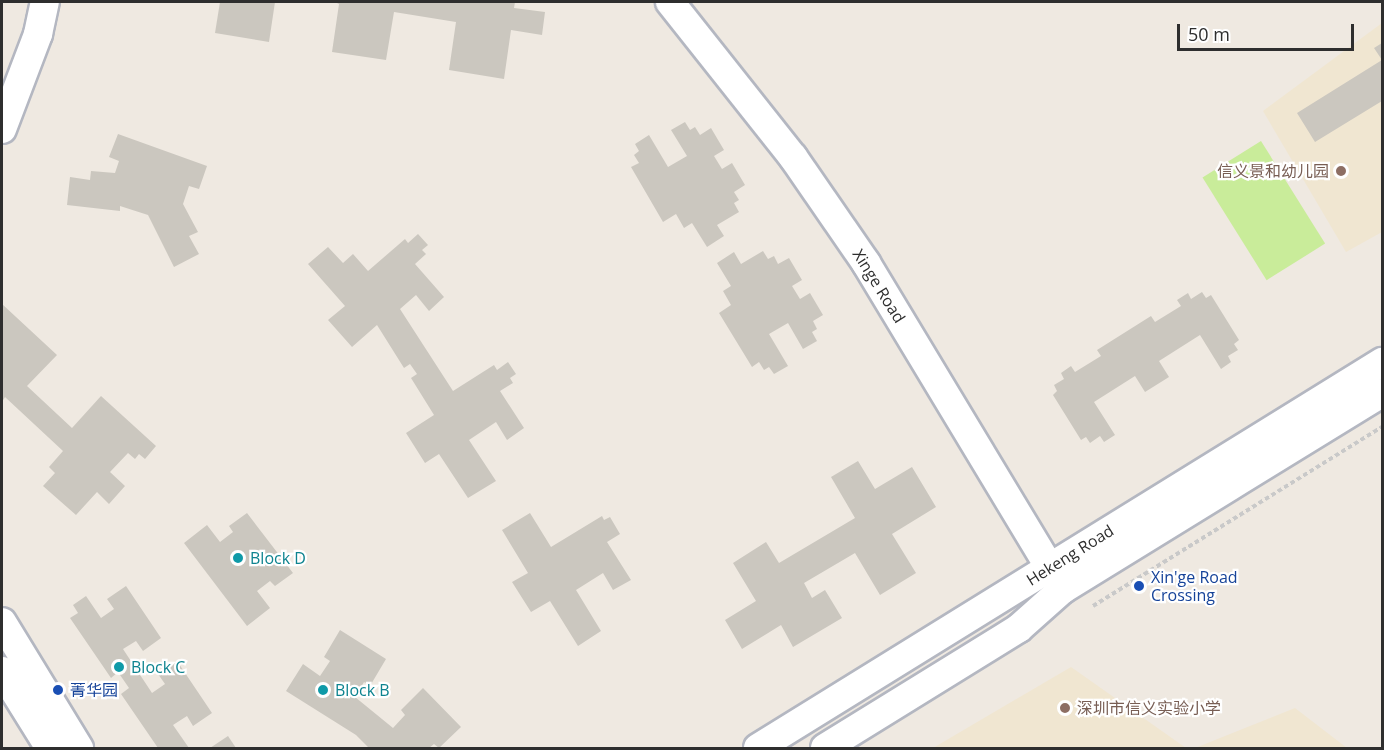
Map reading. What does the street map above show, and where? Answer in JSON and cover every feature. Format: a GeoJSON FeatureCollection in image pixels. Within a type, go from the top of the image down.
{"type":"FeatureCollection","features":[{"type":"Feature","properties":{"kind":"street"},"geometry":{"type":"LineString","coordinates":[[2,129],[38,34],[45,2]]}},
{"type":"Feature","properties":{"kind":"street","name":"Xinge Road"},"geometry":{"type":"LineString","coordinates":[[670,2],[793,157],[866,263],[1057,578]]}},
{"type":"Feature","properties":{"kind":"street","name":"Hekeng Road"},"geometry":{"type":"LineString","coordinates":[[825,748],[1019,628],[1057,578],[1383,362]]}},
{"type":"Feature","properties":{"kind":"street","name":"Hekeng Road"},"geometry":{"type":"LineString","coordinates":[[758,748],[1383,393]]}},
{"type":"Feature","properties":{"kind":"street"},"geometry":{"type":"LineString","coordinates":[[2,622],[79,748]]}},
{"type":"Feature","properties":{"kind":"street"},"geometry":{"type":"LineString","coordinates":[[2,671],[50,748]]}},
{"type":"Feature","properties":{"kind":"path"},"geometry":{"type":"LineString","coordinates":[[1093,606],[1383,427]]}},
{"type":"Feature","properties":{"kind":"shaded area","name":"信义景和幼儿园"},"geometry":{"type":"Polygon","coordinates":[[[1382,23],[1382,232],[1346,252],[1263,111],[1382,23]]]}},
{"type":"Feature","properties":{"kind":"shaded area","name":"深圳市信义实验小学"},"geometry":{"type":"Polygon","coordinates":[[[1071,667],[1186,748],[933,748],[1071,667]]]}},
{"type":"Feature","properties":{"kind":"shaded area","name":"深圳市信义实验小学"},"geometry":{"type":"Polygon","coordinates":[[[1295,708],[1347,748],[1195,748],[1295,708]]]}},
{"type":"Feature","properties":{"kind":"green space"},"geometry":{"type":"Polygon","coordinates":[[[1261,141],[1325,244],[1267,280],[1202,178],[1261,141]]]}},
{"type":"Feature","properties":{"kind":"building"},"geometry":{"type":"Polygon","coordinates":[[[220,2],[275,2],[269,42],[215,33],[220,2]]]}},
{"type":"Feature","properties":{"kind":"building"},"geometry":{"type":"Polygon","coordinates":[[[335,2],[515,2],[514,8],[545,12],[542,35],[511,30],[504,79],[449,70],[456,22],[394,12],[386,60],[332,52],[339,4],[335,2]]]}},
{"type":"Feature","properties":{"kind":"building"},"geometry":{"type":"Polygon","coordinates":[[[1382,43],[1382,60],[1374,48],[1382,43]]]}},
{"type":"Feature","properties":{"kind":"building"},"geometry":{"type":"Polygon","coordinates":[[[1382,60],[1382,101],[1315,142],[1297,113],[1382,60]]]}},
{"type":"Feature","properties":{"kind":"building"},"geometry":{"type":"Polygon","coordinates":[[[685,122],[690,130],[695,127],[700,135],[711,128],[724,150],[714,156],[722,169],[732,163],[745,185],[734,192],[739,200],[734,203],[739,212],[717,225],[724,236],[707,247],[692,223],[684,228],[676,214],[663,222],[631,167],[639,163],[634,155],[639,151],[635,144],[649,135],[668,167],[687,156],[671,130],[685,122]]]}},
{"type":"Feature","properties":{"kind":"building"},"geometry":{"type":"Polygon","coordinates":[[[118,134],[207,166],[199,189],[189,186],[183,204],[198,232],[189,236],[199,254],[174,267],[148,215],[120,206],[120,211],[67,205],[70,177],[90,180],[91,171],[115,173],[119,161],[109,157],[118,134]]]}},
{"type":"Feature","properties":{"kind":"building"},"geometry":{"type":"Polygon","coordinates":[[[418,234],[428,245],[422,250],[426,254],[415,264],[444,297],[429,311],[416,295],[400,309],[453,391],[494,365],[497,370],[508,362],[516,374],[510,378],[513,383],[500,391],[524,428],[507,440],[496,422],[469,440],[496,481],[468,498],[439,454],[425,463],[406,433],[434,415],[411,378],[417,374],[410,364],[404,368],[377,325],[352,347],[328,320],[345,306],[308,264],[328,247],[343,263],[353,254],[368,271],[405,239],[408,243],[418,234]]]}},
{"type":"Feature","properties":{"kind":"building"},"geometry":{"type":"Polygon","coordinates":[[[763,251],[768,259],[774,256],[778,264],[789,258],[802,280],[792,286],[800,299],[810,293],[823,315],[813,321],[817,329],[812,332],[817,341],[803,349],[788,323],[769,334],[788,366],[774,374],[769,367],[764,370],[759,362],[752,367],[719,313],[731,305],[723,291],[731,286],[717,263],[734,252],[741,264],[763,251]]]}},
{"type":"Feature","properties":{"kind":"building"},"geometry":{"type":"Polygon","coordinates":[[[1202,292],[1206,298],[1211,295],[1239,340],[1234,344],[1238,350],[1228,356],[1231,362],[1221,369],[1200,335],[1159,361],[1169,377],[1145,392],[1135,376],[1094,402],[1115,435],[1104,442],[1100,436],[1090,443],[1086,437],[1081,440],[1053,395],[1057,391],[1054,385],[1064,379],[1061,373],[1071,366],[1075,372],[1101,356],[1097,350],[1151,316],[1155,322],[1181,306],[1177,300],[1188,293],[1191,299],[1202,292]]]}},
{"type":"Feature","properties":{"kind":"building"},"geometry":{"type":"Polygon","coordinates":[[[2,304],[57,355],[27,386],[72,428],[101,396],[156,446],[145,459],[139,454],[135,459],[128,453],[110,472],[125,486],[109,504],[97,492],[76,515],[43,486],[55,473],[49,467],[63,451],[5,397],[2,402],[2,304]]]}},
{"type":"Feature","properties":{"kind":"building"},"geometry":{"type":"Polygon","coordinates":[[[858,461],[875,489],[912,467],[936,507],[892,534],[916,573],[880,595],[855,553],[804,583],[812,598],[825,590],[842,618],[793,647],[781,625],[742,649],[725,620],[756,601],[733,563],[766,542],[779,563],[855,518],[831,477],[858,461]]]}},
{"type":"Feature","properties":{"kind":"building","name":"Block D"},"geometry":{"type":"Polygon","coordinates":[[[247,513],[293,573],[275,586],[270,581],[257,591],[270,608],[247,626],[184,543],[207,525],[220,542],[233,532],[229,526],[247,513]]]}},
{"type":"Feature","properties":{"kind":"building"},"geometry":{"type":"Polygon","coordinates":[[[530,513],[551,547],[602,516],[604,520],[610,517],[620,534],[607,542],[631,580],[613,590],[603,573],[576,590],[601,631],[578,646],[550,601],[531,612],[512,582],[528,573],[502,530],[530,513]]]}},
{"type":"Feature","properties":{"kind":"building","name":"Block C"},"geometry":{"type":"Polygon","coordinates":[[[126,586],[161,638],[143,651],[136,641],[123,649],[152,693],[165,684],[158,674],[177,661],[212,713],[193,726],[187,716],[173,725],[189,748],[158,748],[121,694],[129,688],[118,672],[111,678],[70,618],[78,613],[73,605],[86,596],[101,618],[114,609],[107,599],[126,586]]]}},
{"type":"Feature","properties":{"kind":"building","name":"Block B"},"geometry":{"type":"Polygon","coordinates":[[[340,630],[386,659],[370,686],[364,682],[355,697],[393,728],[405,715],[401,710],[423,688],[461,727],[439,748],[434,744],[429,748],[369,748],[356,735],[286,691],[303,664],[320,676],[330,661],[324,657],[340,630]]]}},
{"type":"Feature","properties":{"kind":"building"},"geometry":{"type":"Polygon","coordinates":[[[228,736],[236,748],[210,748],[228,736]]]}},
{"type":"Feature","properties":{"kind":"place","name":"信义景和幼儿园"},"geometry":{"type":"Point","coordinates":[1341,171]}},
{"type":"Feature","properties":{"kind":"place","name":"Block D"},"geometry":{"type":"Point","coordinates":[238,558]}},
{"type":"Feature","properties":{"kind":"place","name":"Xin'ge Road Crossing"},"geometry":{"type":"Point","coordinates":[1139,586]}},
{"type":"Feature","properties":{"kind":"place","name":"Block C"},"geometry":{"type":"Point","coordinates":[119,667]}},
{"type":"Feature","properties":{"kind":"place","name":"菁华园"},"geometry":{"type":"Point","coordinates":[58,690]}},
{"type":"Feature","properties":{"kind":"place","name":"Block B"},"geometry":{"type":"Point","coordinates":[323,690]}},
{"type":"Feature","properties":{"kind":"place","name":"深圳市信义实验小学"},"geometry":{"type":"Point","coordinates":[1065,708]}}]}
